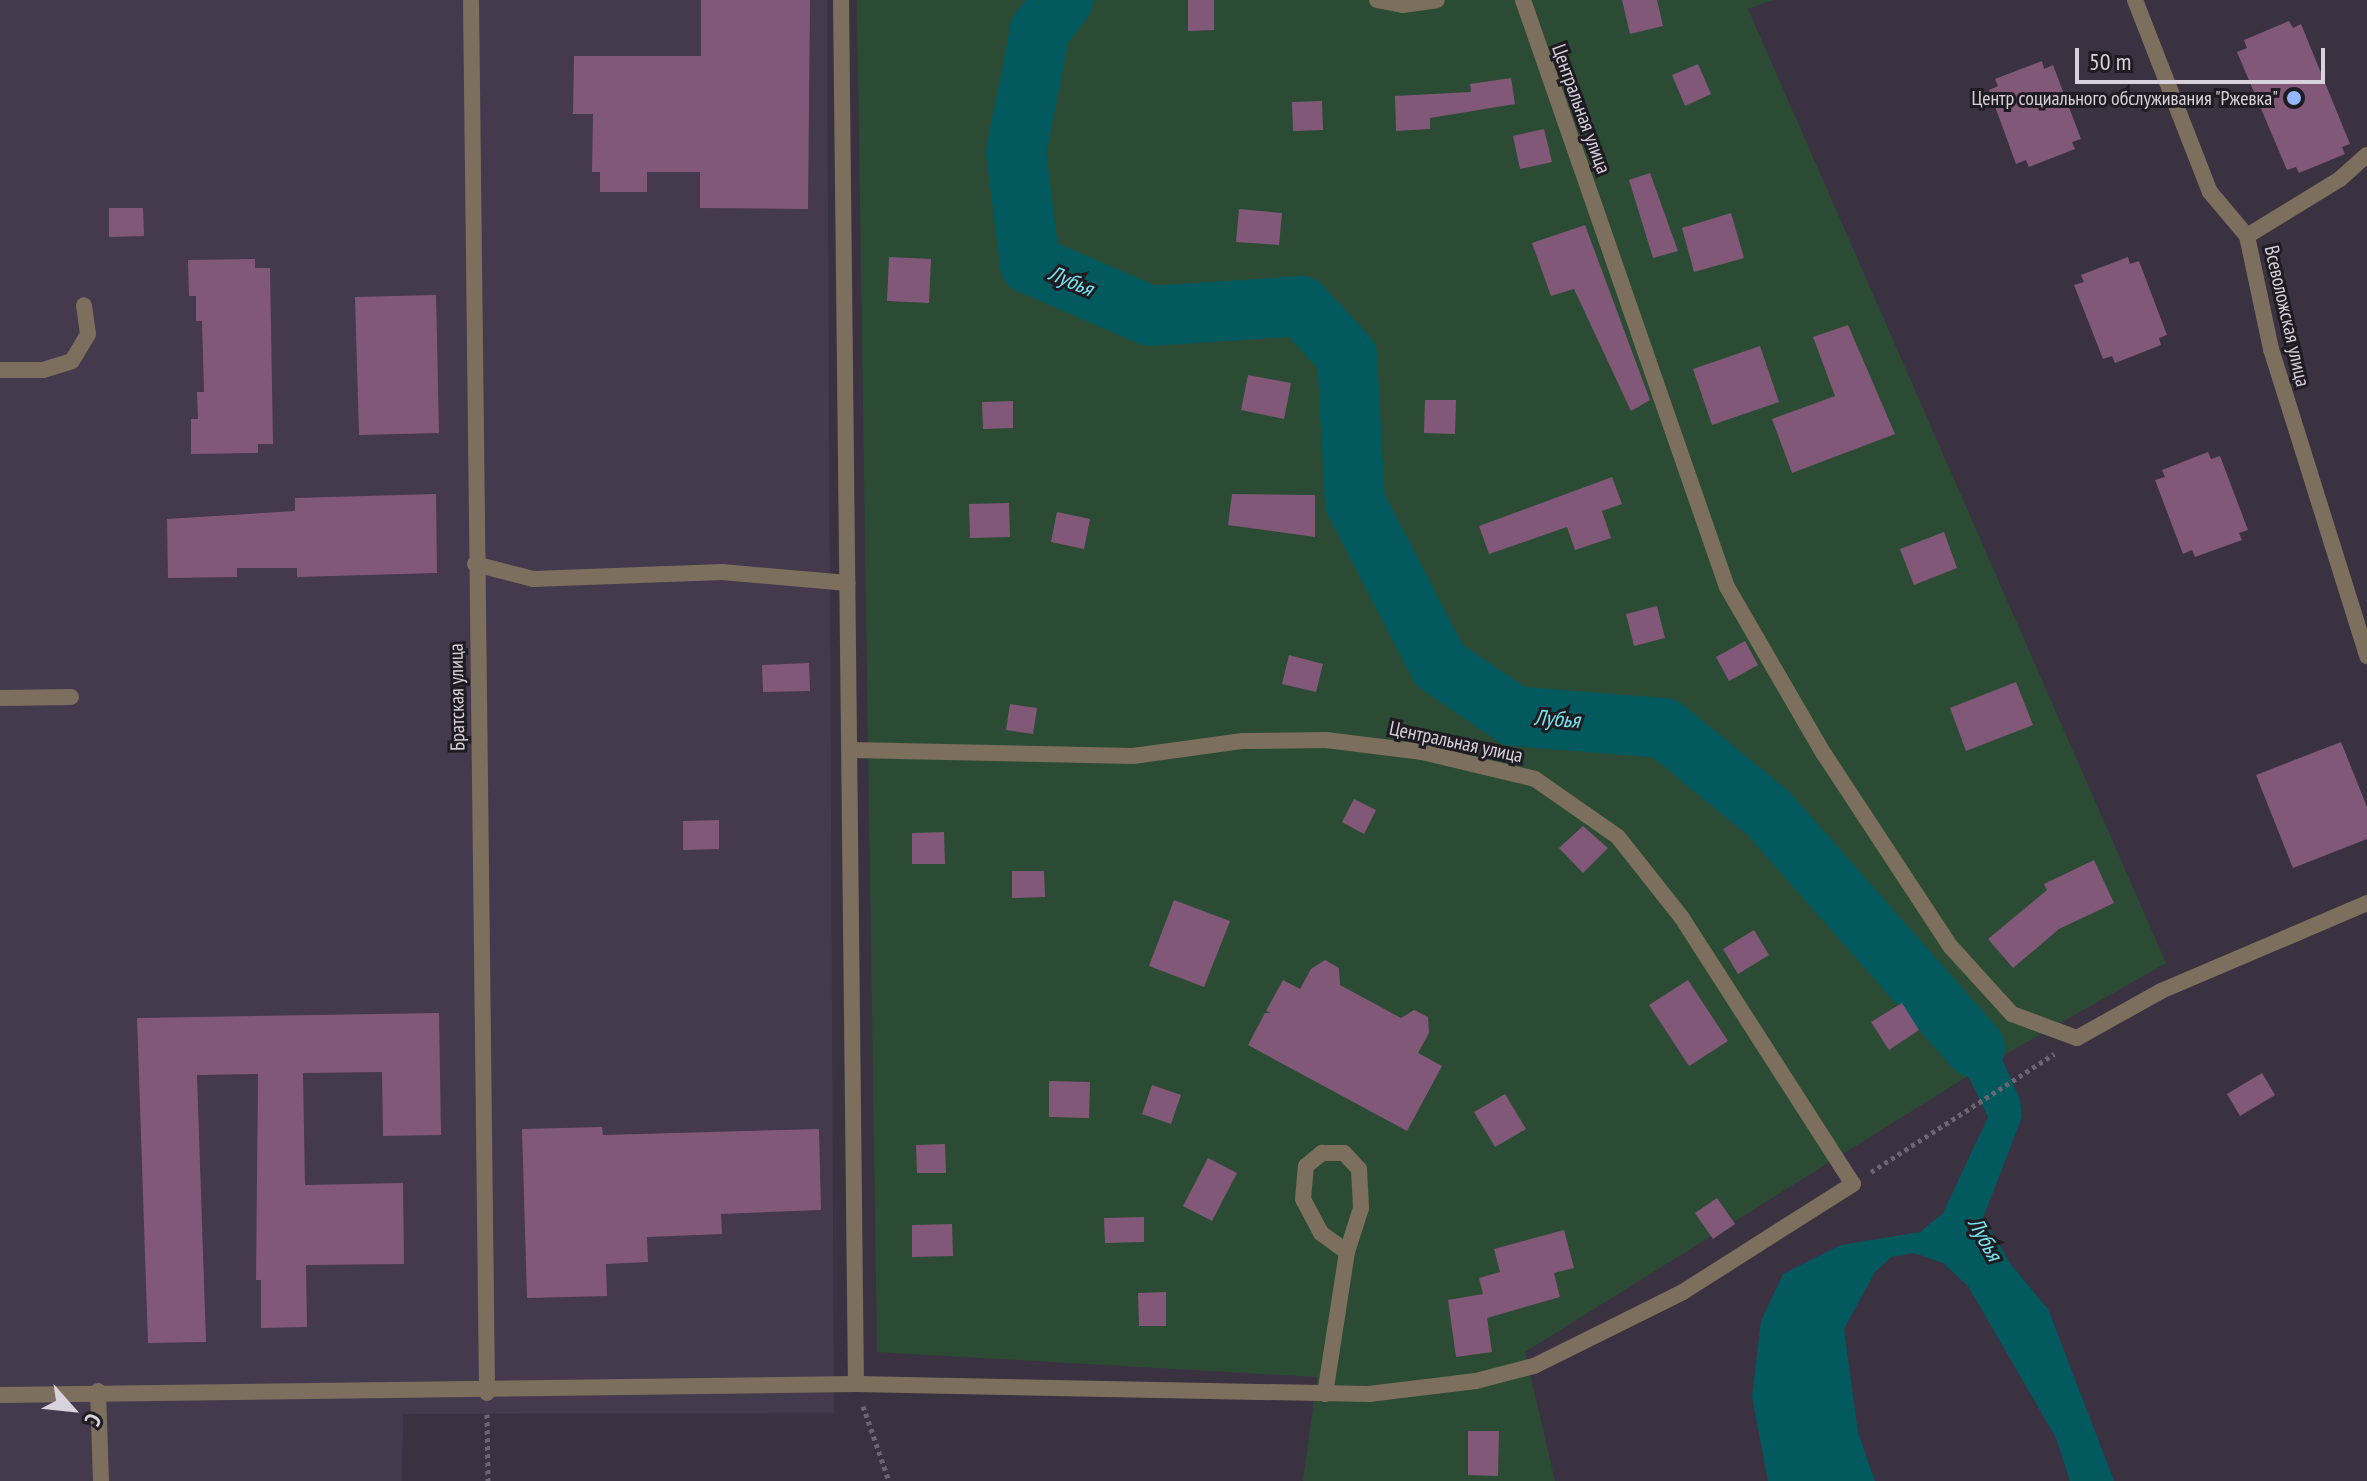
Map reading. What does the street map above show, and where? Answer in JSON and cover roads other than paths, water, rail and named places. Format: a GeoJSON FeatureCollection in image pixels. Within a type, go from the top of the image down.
{"type":"FeatureCollection","features":[{"type":"Feature","properties":{"kind":"street","name":"Братская улица"},"geometry":{"type":"LineString","coordinates":[[471,0],[475,564],[487,1393]]}},
{"type":"Feature","properties":{"kind":"street"},"geometry":{"type":"LineString","coordinates":[[841,0],[856,1384]]}},
{"type":"Feature","properties":{"kind":"street"},"geometry":{"type":"LineString","coordinates":[[1377,0],[1403,5],[1437,0]]}},
{"type":"Feature","properties":{"kind":"street","name":"Центральная улица"},"geometry":{"type":"LineString","coordinates":[[1523,0],[1727,587],[1824,754],[1951,947],[2012,1014],[2077,1038],[2161,991],[2367,903]]}},
{"type":"Feature","properties":{"kind":"street","name":"Всеволожская улица"},"geometry":{"type":"LineString","coordinates":[[2135,0],[2210,192],[2247,236],[2271,349],[2367,656]]}},
{"type":"Feature","properties":{"kind":"street"},"geometry":{"type":"LineString","coordinates":[[2247,236],[2340,179],[2367,155]]}},
{"type":"Feature","properties":{"kind":"street"},"geometry":{"type":"LineString","coordinates":[[0,370],[43,370],[72,361],[88,334],[84,305]]}},
{"type":"Feature","properties":{"kind":"street"},"geometry":{"type":"LineString","coordinates":[[475,564],[533,579],[722,572],[848,583]]}},
{"type":"Feature","properties":{"kind":"street"},"geometry":{"type":"LineString","coordinates":[[0,698],[71,697]]}},
{"type":"Feature","properties":{"kind":"street","name":"Центральная улица"},"geometry":{"type":"LineString","coordinates":[[850,750],[1133,756],[1243,741],[1326,740],[1422,752],[1535,779],[1627,848],[1682,918],[1853,1184],[1683,1292],[1534,1366],[1476,1381],[1369,1394],[1325,1394]]}},
{"type":"Feature","properties":{"kind":"street"},"geometry":{"type":"LineString","coordinates":[[0,1395],[98,1391],[487,1393],[856,1384],[1325,1394],[1347,1252],[1361,1208],[1359,1169],[1344,1153],[1322,1153],[1306,1166],[1303,1199],[1321,1233],[1347,1252]]}},
{"type":"Feature","properties":{"kind":"street"},"geometry":{"type":"LineString","coordinates":[[98,1391],[101,1481]]}},
{"type":"Feature","properties":{"kind":"water"},"geometry":{"type":"Polygon","coordinates":[[[1929,976],[1993,1040],[2020,1099],[2022,1117],[1983,1218],[2012,1266],[2048,1309],[2114,1481],[2070,1481],[2056,1438],[1968,1286],[1943,1263],[1914,1253],[1891,1257],[1875,1272],[1844,1329],[1858,1433],[1875,1481],[1768,1481],[1752,1397],[1761,1321],[1783,1274],[1841,1245],[1920,1232],[1943,1213],[1988,1117],[1962,1063],[1909,998],[1929,976]]]}},
{"type":"Feature","properties":{"kind":"waterway","name":"Лубья"},"geometry":{"type":"LineString","coordinates":[[1063,0],[1040,31],[1016,152],[1030,264],[1151,316],[1301,306],[1347,356],[1355,502],[1439,665],[1514,716],[1664,728],[1768,813],[1975,1048]]}},
{"type":"Feature","properties":{"kind":"place","name":"Центр социального обслуживания \"Ржевка\""},"geometry":{"type":"Point","coordinates":[2294,98]}}]}
